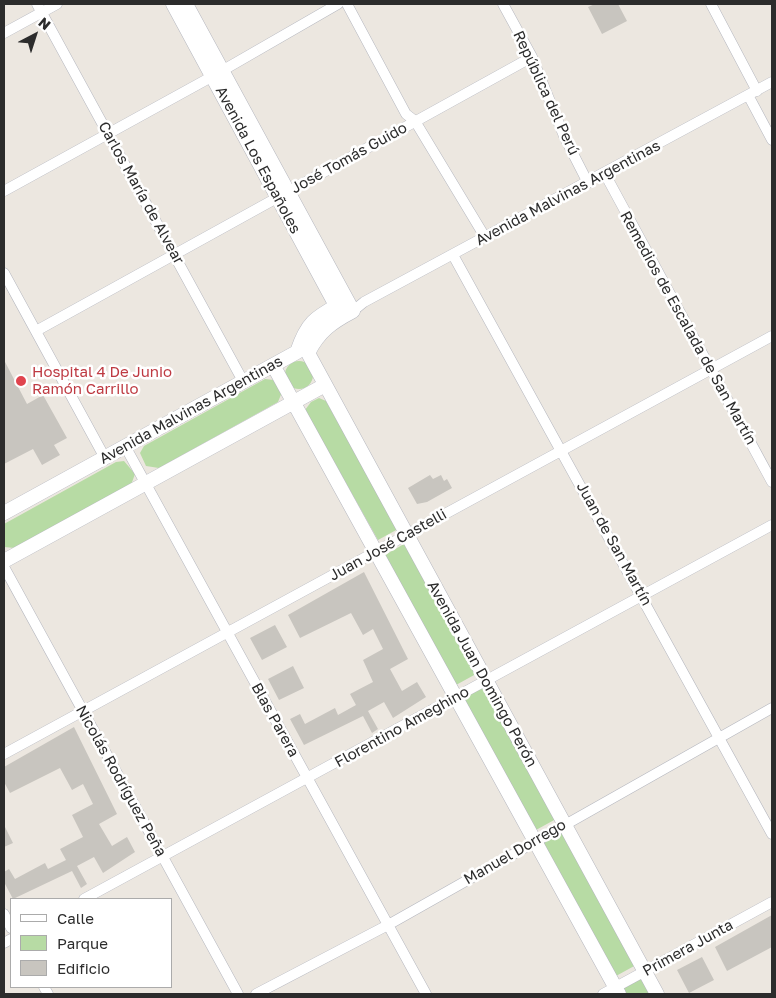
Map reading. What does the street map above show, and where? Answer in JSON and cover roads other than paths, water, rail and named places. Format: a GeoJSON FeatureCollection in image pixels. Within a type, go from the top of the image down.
{"type":"FeatureCollection","features":[{"type":"Feature","properties":{"kind":"main road","name":"Avenida Los Españoles"},"geometry":{"type":"LineString","coordinates":[[173,4],[218,73]]}},
{"type":"Feature","properties":{"kind":"main road","name":"Avenida Los Españoles"},"geometry":{"type":"LineString","coordinates":[[186,4],[218,73],[283,195],[348,307]]}},
{"type":"Feature","properties":{"kind":"main road","name":"Avenida Malvinas Argentinas"},"geometry":{"type":"LineString","coordinates":[[308,353],[320,332],[348,307]]}},
{"type":"Feature","properties":{"kind":"main road","name":"Avenida Malvinas Argentinas"},"geometry":{"type":"LineString","coordinates":[[4,513],[297,352],[303,333],[310,323],[348,307]]}},
{"type":"Feature","properties":{"kind":"main road","name":"Avenida Juan Domingo Perón"},"geometry":{"type":"LineString","coordinates":[[308,353],[657,994]]}},
{"type":"Feature","properties":{"kind":"main road"},"geometry":{"type":"LineString","coordinates":[[274,365],[456,697],[612,992]]}},
{"type":"Feature","properties":{"kind":"main road"},"geometry":{"type":"LineString","coordinates":[[4,561],[325,385]]}},
{"type":"Feature","properties":{"kind":"street"},"geometry":{"type":"LineString","coordinates":[[4,33],[40,8],[58,4]]}},
{"type":"Feature","properties":{"kind":"street"},"geometry":{"type":"LineString","coordinates":[[4,191],[218,73],[338,4]]}},
{"type":"Feature","properties":{"kind":"street"},"geometry":{"type":"LineString","coordinates":[[347,4],[406,114],[415,121],[485,237]]}},
{"type":"Feature","properties":{"kind":"street","name":"República del Perú"},"geometry":{"type":"LineString","coordinates":[[503,4],[532,57],[564,136],[588,182]]}},
{"type":"Feature","properties":{"kind":"street"},"geometry":{"type":"LineString","coordinates":[[711,4],[772,140]]}},
{"type":"Feature","properties":{"kind":"street","name":"Carlos María de Alvear"},"geometry":{"type":"LineString","coordinates":[[40,8],[244,381]]}},
{"type":"Feature","properties":{"kind":"street","name":"José Tomás Guido"},"geometry":{"type":"LineString","coordinates":[[36,331],[174,253],[532,57]]}},
{"type":"Feature","properties":{"kind":"street","name":"Avenida Malvinas Argentinas"},"geometry":{"type":"LineString","coordinates":[[348,307],[453,255],[772,82]]}},
{"type":"Feature","properties":{"kind":"street","name":"Remedios de Escalada de San Martín"},"geometry":{"type":"LineString","coordinates":[[605,174],[772,482]]}},
{"type":"Feature","properties":{"kind":"street","name":"Juan de San Martín"},"geometry":{"type":"LineString","coordinates":[[453,255],[772,834]]}},
{"type":"Feature","properties":{"kind":"street"},"geometry":{"type":"LineString","coordinates":[[4,273],[105,458]]}},
{"type":"Feature","properties":{"kind":"street","name":"Juan José Castelli"},"geometry":{"type":"LineString","coordinates":[[4,754],[772,336]]}},
{"type":"Feature","properties":{"kind":"street","name":"Blas Parera"},"geometry":{"type":"LineString","coordinates":[[125,446],[426,994]]}},
{"type":"Feature","properties":{"kind":"street","name":"Florentino Ameghino"},"geometry":{"type":"LineString","coordinates":[[86,898],[772,525]]}},
{"type":"Feature","properties":{"kind":"street","name":"Nicolás Rodríguez Peña"},"geometry":{"type":"LineString","coordinates":[[4,567],[238,994]]}},
{"type":"Feature","properties":{"kind":"street","name":"Manuel Dorrego"},"geometry":{"type":"LineString","coordinates":[[256,994],[388,924],[772,708]]}},
{"type":"Feature","properties":{"kind":"street","name":"Primera Junta"},"geometry":{"type":"LineString","coordinates":[[612,992],[772,902]]}},
{"type":"Feature","properties":{"kind":"street"},"geometry":{"type":"LineString","coordinates":[[4,914],[10,926]]}},
{"type":"Feature","properties":{"kind":"place","name":"Hospital 4 De Junio Ramón Carrillo"},"geometry":{"type":"Point","coordinates":[21,381]}}]}
